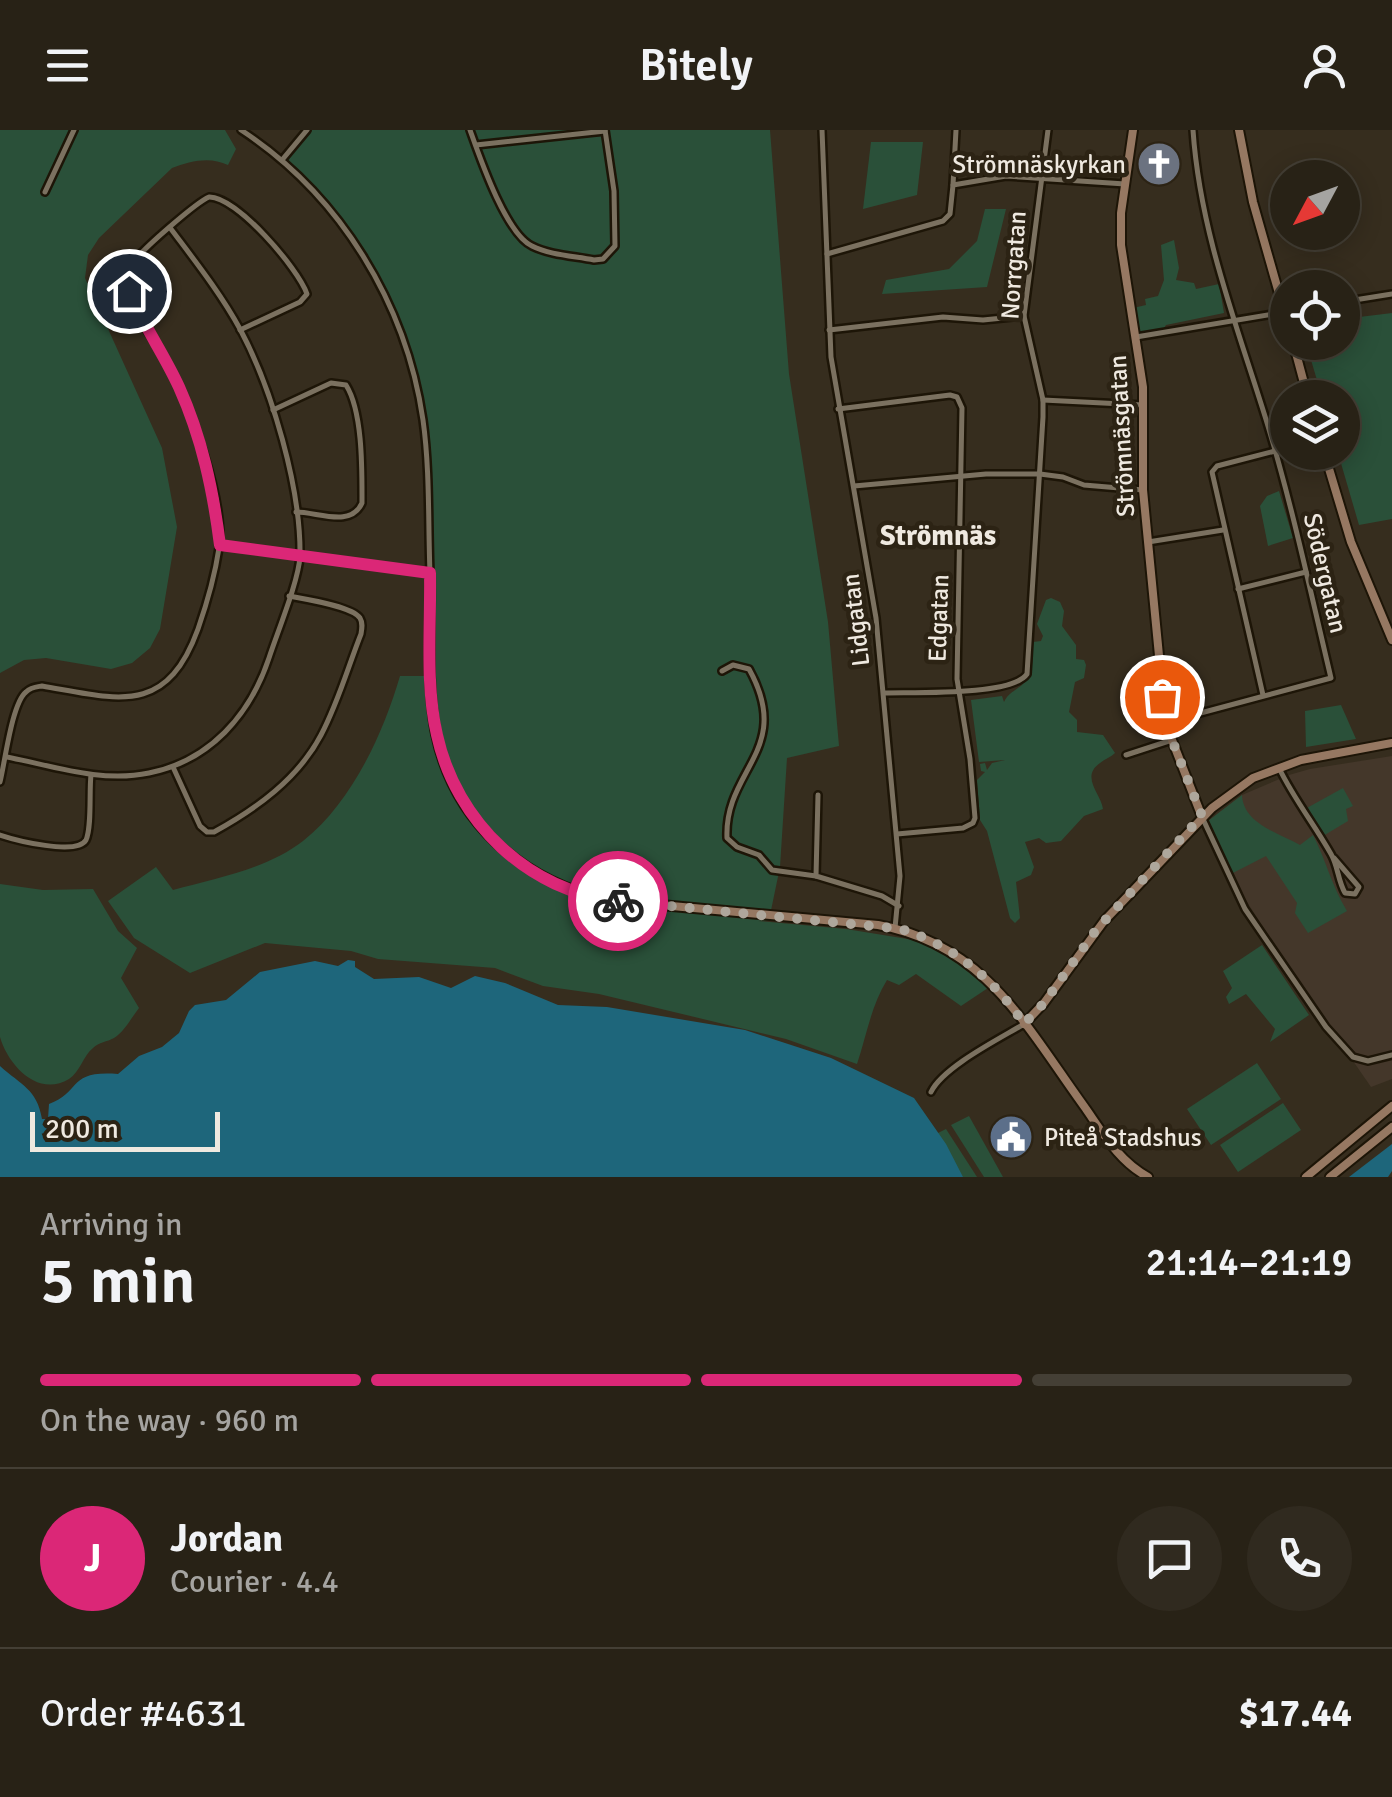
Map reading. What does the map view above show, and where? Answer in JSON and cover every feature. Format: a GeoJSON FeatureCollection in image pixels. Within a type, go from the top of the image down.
{"type":"FeatureCollection","features":[{"type":"Feature","properties":{"kind":"street"},"geometry":{"type":"LineString","coordinates":[[45,192],[74,130]]}},
{"type":"Feature","properties":{"kind":"street"},"geometry":{"type":"LineString","coordinates":[[241,130],[282,160],[326,204],[381,287],[404,341],[424,423],[436,732],[444,762],[466,807],[494,841],[513,858],[566,888],[608,900],[895,928],[938,943],[974,967],[1010,1003],[1114,1150],[1148,1177]]}},
{"type":"Feature","properties":{"kind":"street"},"geometry":{"type":"LineString","coordinates":[[282,160],[307,130]]}},
{"type":"Feature","properties":{"kind":"street"},"geometry":{"type":"LineString","coordinates":[[470,130],[476,145],[512,227],[523,241],[543,250],[599,260],[615,246],[614,191],[605,130],[476,145]]}},
{"type":"Feature","properties":{"kind":"street","name":"Lidgatan"},"geometry":{"type":"LineString","coordinates":[[822,130],[828,330],[838,409],[871,574],[896,834],[899,906],[895,928]]}},
{"type":"Feature","properties":{"kind":"street"},"geometry":{"type":"LineString","coordinates":[[826,254],[943,221],[950,214],[956,130]]}},
{"type":"Feature","properties":{"kind":"street","name":"Norrgatan"},"geometry":{"type":"LineString","coordinates":[[884,693],[958,691],[1017,683],[1027,674],[1043,400],[1024,316],[1048,130]]}},
{"type":"Feature","properties":{"kind":"street","name":"Strömnäsgatan"},"geometry":{"type":"LineString","coordinates":[[1133,130],[1120,245],[1136,337],[1143,406],[1143,490],[1172,740],[1233,888],[1252,920],[1349,1054],[1368,1062],[1392,1055]]}},
{"type":"Feature","properties":{"kind":"street","name":"Södergatan"},"geometry":{"type":"LineString","coordinates":[[1193,130],[1208,233],[1270,434]]}},
{"type":"Feature","properties":{"kind":"street"},"geometry":{"type":"LineString","coordinates":[[1240,130],[1253,202],[1273,270]]}},
{"type":"Feature","properties":{"kind":"street"},"geometry":{"type":"LineString","coordinates":[[953,184],[1006,176],[1126,184]]}},
{"type":"Feature","properties":{"kind":"street"},"geometry":{"type":"LineString","coordinates":[[0,782],[14,720],[23,694],[29,689],[42,686],[139,697],[166,683],[192,646],[220,545],[210,481],[179,387],[129,291],[134,262],[201,200],[218,197],[254,226],[293,268],[304,286],[306,298],[240,330]]}},
{"type":"Feature","properties":{"kind":"street"},"geometry":{"type":"LineString","coordinates":[[6,758],[92,775],[128,776],[173,767],[207,748],[246,710],[268,662],[289,596],[300,557],[296,512],[273,410],[240,330],[171,229]]}},
{"type":"Feature","properties":{"kind":"street"},"geometry":{"type":"LineString","coordinates":[[1360,299],[1392,294]]}},
{"type":"Feature","properties":{"kind":"street"},"geometry":{"type":"LineString","coordinates":[[1136,337],[1270,314]]}},
{"type":"Feature","properties":{"kind":"street"},"geometry":{"type":"LineString","coordinates":[[828,330],[943,318],[992,320],[1024,316]]}},
{"type":"Feature","properties":{"kind":"street"},"geometry":{"type":"LineString","coordinates":[[273,410],[332,383],[346,385],[352,398],[360,448],[359,512],[346,518],[296,512]]}},
{"type":"Feature","properties":{"kind":"street","name":"Edgatan"},"geometry":{"type":"LineString","coordinates":[[838,409],[958,396],[962,408],[958,691],[975,818],[962,828],[896,834]]}},
{"type":"Feature","properties":{"kind":"street"},"geometry":{"type":"LineString","coordinates":[[1043,400],[1143,406]]}},
{"type":"Feature","properties":{"kind":"street"},"geometry":{"type":"LineString","coordinates":[[1167,722],[1264,696],[1212,472],[1217,466],[1270,452]]}},
{"type":"Feature","properties":{"kind":"street","name":"Södergatan"},"geometry":{"type":"LineString","coordinates":[[1264,696],[1331,678],[1280,470]]}},
{"type":"Feature","properties":{"kind":"street"},"geometry":{"type":"LineString","coordinates":[[1330,470],[1352,542],[1392,640]]}},
{"type":"Feature","properties":{"kind":"street"},"geometry":{"type":"LineString","coordinates":[[853,486],[1040,474],[1084,485],[1143,490]]}},
{"type":"Feature","properties":{"kind":"street"},"geometry":{"type":"LineString","coordinates":[[1148,542],[1223,530]]}},
{"type":"Feature","properties":{"kind":"street"},"geometry":{"type":"LineString","coordinates":[[220,545],[430,573]]}},
{"type":"Feature","properties":{"kind":"street"},"geometry":{"type":"LineString","coordinates":[[1238,589],[1306,572]]}},
{"type":"Feature","properties":{"kind":"street"},"geometry":{"type":"LineString","coordinates":[[173,767],[200,826],[214,832],[269,798],[312,749],[322,734],[361,634],[362,621],[348,610],[289,596]]}},
{"type":"Feature","properties":{"kind":"street"},"geometry":{"type":"LineString","coordinates":[[722,671],[732,665],[749,669],[759,688],[766,719],[730,815],[726,838],[759,855],[772,870],[816,876],[882,896],[899,906]]}},
{"type":"Feature","properties":{"kind":"street"},"geometry":{"type":"LineString","coordinates":[[1126,754],[1172,740]]}},
{"type":"Feature","properties":{"kind":"street"},"geometry":{"type":"LineString","coordinates":[[931,1092],[934,1084],[959,1065],[1024,1024],[1044,1003],[1096,930],[1202,816],[1243,784],[1317,756],[1392,743]]}},
{"type":"Feature","properties":{"kind":"street"},"geometry":{"type":"LineString","coordinates":[[1279,768],[1334,858],[1356,880],[1356,894],[1342,888],[1334,858]]}},
{"type":"Feature","properties":{"kind":"street"},"geometry":{"type":"LineString","coordinates":[[0,835],[69,848],[81,845],[86,840],[92,775]]}},
{"type":"Feature","properties":{"kind":"street"},"geometry":{"type":"LineString","coordinates":[[816,876],[818,795]]}},
{"type":"Feature","properties":{"kind":"street"},"geometry":{"type":"LineString","coordinates":[[1306,1177],[1392,1106]]}},
{"type":"Feature","properties":{"kind":"street"},"geometry":{"type":"LineString","coordinates":[[1330,1177],[1392,1126]]}},
{"type":"Feature","properties":{"kind":"shaded area"},"geometry":{"type":"Polygon","coordinates":[[[1392,756],[1392,1079],[1371,1087],[1230,875],[1208,821],[1242,795],[1289,775],[1392,756]]]}},
{"type":"Feature","properties":{"kind":"green space"},"geometry":{"type":"Polygon","coordinates":[[[0,130],[225,130],[236,149],[228,165],[200,161],[172,168],[99,238],[88,255],[85,278],[162,448],[177,527],[160,629],[150,648],[132,663],[111,669],[46,658],[24,660],[0,673],[0,130]]]}},
{"type":"Feature","properties":{"kind":"green space"},"geometry":{"type":"Polygon","coordinates":[[[307,130],[770,130],[789,374],[828,622],[839,746],[787,758],[780,867],[769,920],[758,921],[920,941],[951,958],[988,988],[961,1006],[916,974],[899,985],[887,980],[873,1010],[857,1064],[786,1039],[599,994],[543,986],[495,968],[378,959],[351,951],[265,943],[190,973],[134,938],[108,901],[156,867],[173,890],[274,859],[321,825],[364,766],[400,676],[427,676],[429,730],[435,750],[427,448],[410,358],[378,281],[330,211],[280,161],[307,130]]]}},
{"type":"Feature","properties":{"kind":"green space"},"geometry":{"type":"Polygon","coordinates":[[[871,142],[923,142],[917,195],[863,209],[871,142]]]}},
{"type":"Feature","properties":{"kind":"green space"},"geometry":{"type":"Polygon","coordinates":[[[985,209],[1006,209],[987,287],[882,294],[886,280],[949,269],[977,241],[985,209]]]}},
{"type":"Feature","properties":{"kind":"green space"},"geometry":{"type":"Polygon","coordinates":[[[1174,240],[1179,268],[1176,280],[1194,283],[1196,289],[1219,284],[1224,313],[1166,325],[1162,331],[1140,335],[1133,308],[1158,296],[1164,280],[1161,245],[1174,240]]]}},
{"type":"Feature","properties":{"kind":"green space"},"geometry":{"type":"Polygon","coordinates":[[[1392,313],[1392,519],[1359,525],[1343,470],[1360,470],[1360,380],[1317,380],[1311,360],[1360,360],[1360,317],[1392,313]]]}},
{"type":"Feature","properties":{"kind":"green space"},"geometry":{"type":"Polygon","coordinates":[[[1279,491],[1293,538],[1268,546],[1260,506],[1267,496],[1279,491]]]}},
{"type":"Feature","properties":{"kind":"green space"},"geometry":{"type":"Polygon","coordinates":[[[1046,600],[1060,602],[1064,611],[1062,626],[1076,645],[1076,659],[1084,660],[1086,665],[1084,678],[1075,682],[1069,712],[1077,720],[1077,732],[1103,735],[1115,753],[1094,768],[1092,774],[1103,809],[1084,816],[1061,841],[1046,843],[1039,838],[1025,842],[1034,867],[1031,875],[1016,882],[1020,918],[1015,923],[1010,918],[987,831],[980,820],[977,780],[985,772],[980,764],[985,763],[987,770],[992,763],[1005,760],[979,762],[971,700],[1002,696],[1004,702],[1027,680],[1033,642],[1041,641],[1043,636],[1037,624],[1046,600]]]}},
{"type":"Feature","properties":{"kind":"green space"},"geometry":{"type":"Polygon","coordinates":[[[1341,705],[1356,739],[1306,747],[1305,711],[1341,705]]]}},
{"type":"Feature","properties":{"kind":"green space"},"geometry":{"type":"Polygon","coordinates":[[[1343,788],[1353,806],[1346,809],[1348,821],[1323,836],[1305,809],[1343,788]]]}},
{"type":"Feature","properties":{"kind":"green space"},"geometry":{"type":"Polygon","coordinates":[[[1242,795],[1248,813],[1272,831],[1300,845],[1313,835],[1347,911],[1308,933],[1295,913],[1297,903],[1266,856],[1231,874],[1208,821],[1242,795]]]}},
{"type":"Feature","properties":{"kind":"green space"},"geometry":{"type":"Polygon","coordinates":[[[0,884],[43,890],[93,889],[118,931],[137,948],[121,978],[139,1008],[118,1035],[95,1046],[73,1076],[57,1084],[26,1076],[10,1058],[0,1037],[0,884]]]}},
{"type":"Feature","properties":{"kind":"green space"},"geometry":{"type":"Polygon","coordinates":[[[1262,945],[1309,1015],[1270,1042],[1275,1029],[1246,994],[1229,1004],[1226,997],[1232,988],[1223,971],[1262,945]]]}},
{"type":"Feature","properties":{"kind":"green space"},"geometry":{"type":"Polygon","coordinates":[[[1257,1063],[1281,1099],[1211,1145],[1187,1109],[1257,1063]]]}},
{"type":"Feature","properties":{"kind":"green space"},"geometry":{"type":"Polygon","coordinates":[[[1283,1103],[1301,1130],[1238,1172],[1220,1145],[1283,1103]]]}},
{"type":"Feature","properties":{"kind":"green space"},"geometry":{"type":"Polygon","coordinates":[[[969,1116],[1003,1177],[984,1177],[951,1125],[969,1116]]]}},
{"type":"Feature","properties":{"kind":"green space"},"geometry":{"type":"Polygon","coordinates":[[[946,1129],[977,1177],[958,1177],[934,1135],[946,1129]]]}},
{"type":"Feature","properties":{"kind":"water"},"geometry":{"type":"Polygon","coordinates":[[[315,961],[338,966],[355,961],[355,967],[374,979],[419,977],[451,988],[475,976],[505,983],[558,1005],[607,1007],[745,1030],[831,1058],[914,1098],[963,1177],[0,1177],[0,1066],[27,1088],[42,1119],[48,1119],[49,1104],[82,1079],[118,1074],[139,1056],[162,1047],[179,1033],[195,1005],[226,1000],[260,972],[315,961]]]}},
{"type":"Feature","properties":{"kind":"water"},"geometry":{"type":"Polygon","coordinates":[[[1392,1144],[1392,1171],[1388,1177],[1349,1177],[1392,1144]]]}},
{"type":"Feature","properties":{"kind":"way so far"},"geometry":{"type":"LineString","coordinates":[[618,901],[846,921],[918,934],[974,967],[994,984],[1024,1024],[1044,1003],[1096,930],[1202,816],[1172,740],[1162,697]]}},
{"type":"Feature","properties":{"kind":"place","name":"Strömnäskyrkan"},"geometry":{"type":"Point","coordinates":[1159,164]}},
{"type":"Feature","properties":{"kind":"place","name":"Piteå Stadshus"},"geometry":{"type":"Point","coordinates":[1011,1137]}},
{"type":"Feature","properties":{"kind":"district","name":"Strömnäs"},"geometry":{"type":"Point","coordinates":[938,535]}},
{"type":"Feature","properties":{"kind":"route"},"geometry":{"type":"LineString","coordinates":[[129,291],[179,387],[195,428],[210,481],[220,545],[430,573],[436,732],[444,762],[466,807],[494,841],[528,869],[566,888],[618,901]]}}]}
